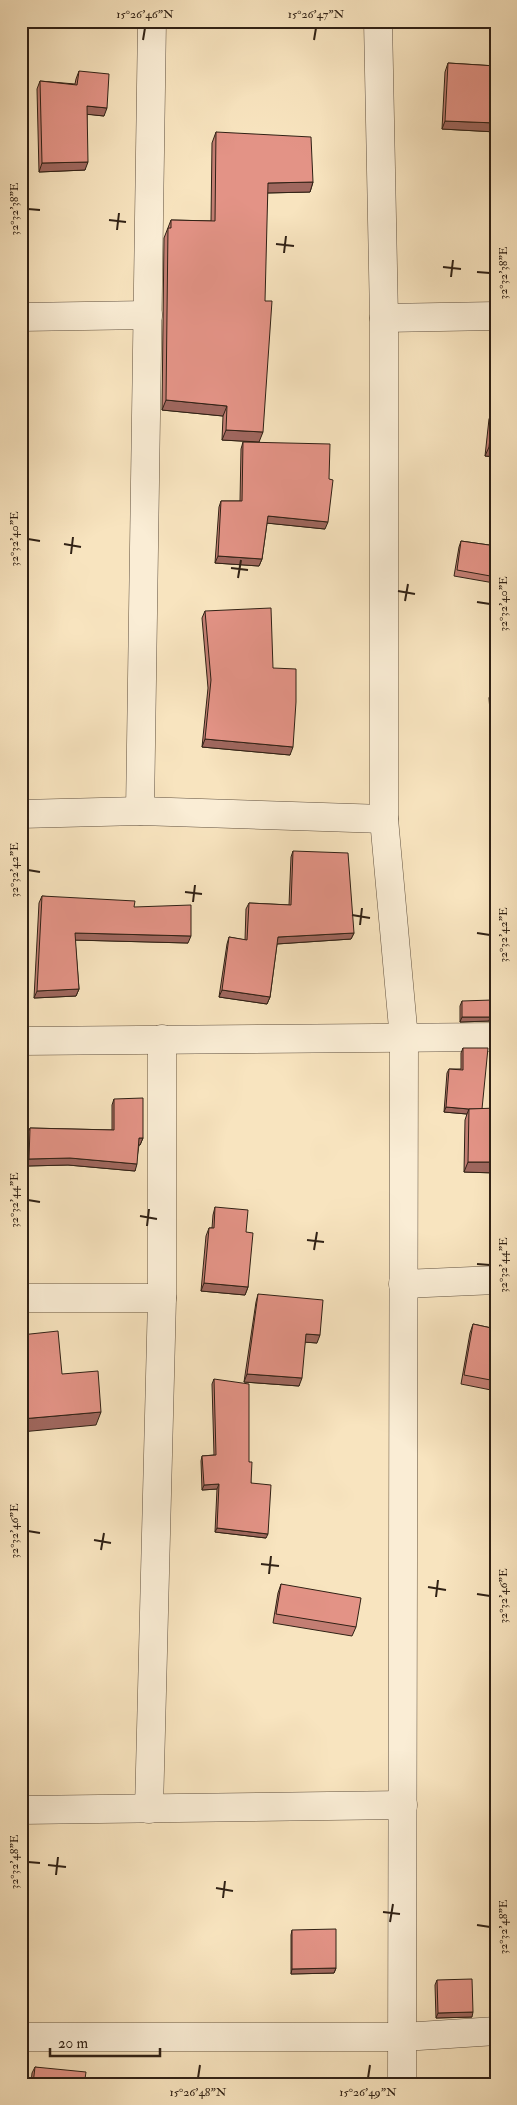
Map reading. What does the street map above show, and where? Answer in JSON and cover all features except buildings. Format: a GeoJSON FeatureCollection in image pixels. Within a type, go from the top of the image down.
{"type":"FeatureCollection","features":[{"type":"Feature","properties":{"kind":"street"},"geometry":{"type":"LineString","coordinates":[[140,811],[152,21]]}},
{"type":"Feature","properties":{"kind":"street"},"geometry":{"type":"LineString","coordinates":[[378,21],[384,318],[384,819],[404,1039],[402,2084]]}},
{"type":"Feature","properties":{"kind":"street"},"geometry":{"type":"LineString","coordinates":[[21,317],[148,315]]}},
{"type":"Feature","properties":{"kind":"street"},"geometry":{"type":"LineString","coordinates":[[384,318],[496,316]]}},
{"type":"Feature","properties":{"kind":"street"},"geometry":{"type":"LineString","coordinates":[[21,814],[140,811],[384,819]]}},
{"type":"Feature","properties":{"kind":"street"},"geometry":{"type":"LineString","coordinates":[[21,1041],[496,1037]]}},
{"type":"Feature","properties":{"kind":"street"},"geometry":{"type":"LineString","coordinates":[[149,1809],[162,1298],[162,1039]]}},
{"type":"Feature","properties":{"kind":"street"},"geometry":{"type":"LineString","coordinates":[[404,1284],[496,1280]]}},
{"type":"Feature","properties":{"kind":"street"},"geometry":{"type":"LineString","coordinates":[[21,1298],[162,1298]]}},
{"type":"Feature","properties":{"kind":"street"},"geometry":{"type":"LineString","coordinates":[[21,1810],[403,1804]]}},
{"type":"Feature","properties":{"kind":"street"},"geometry":{"type":"LineString","coordinates":[[21,2037],[402,2037],[496,2031]]}}]}
